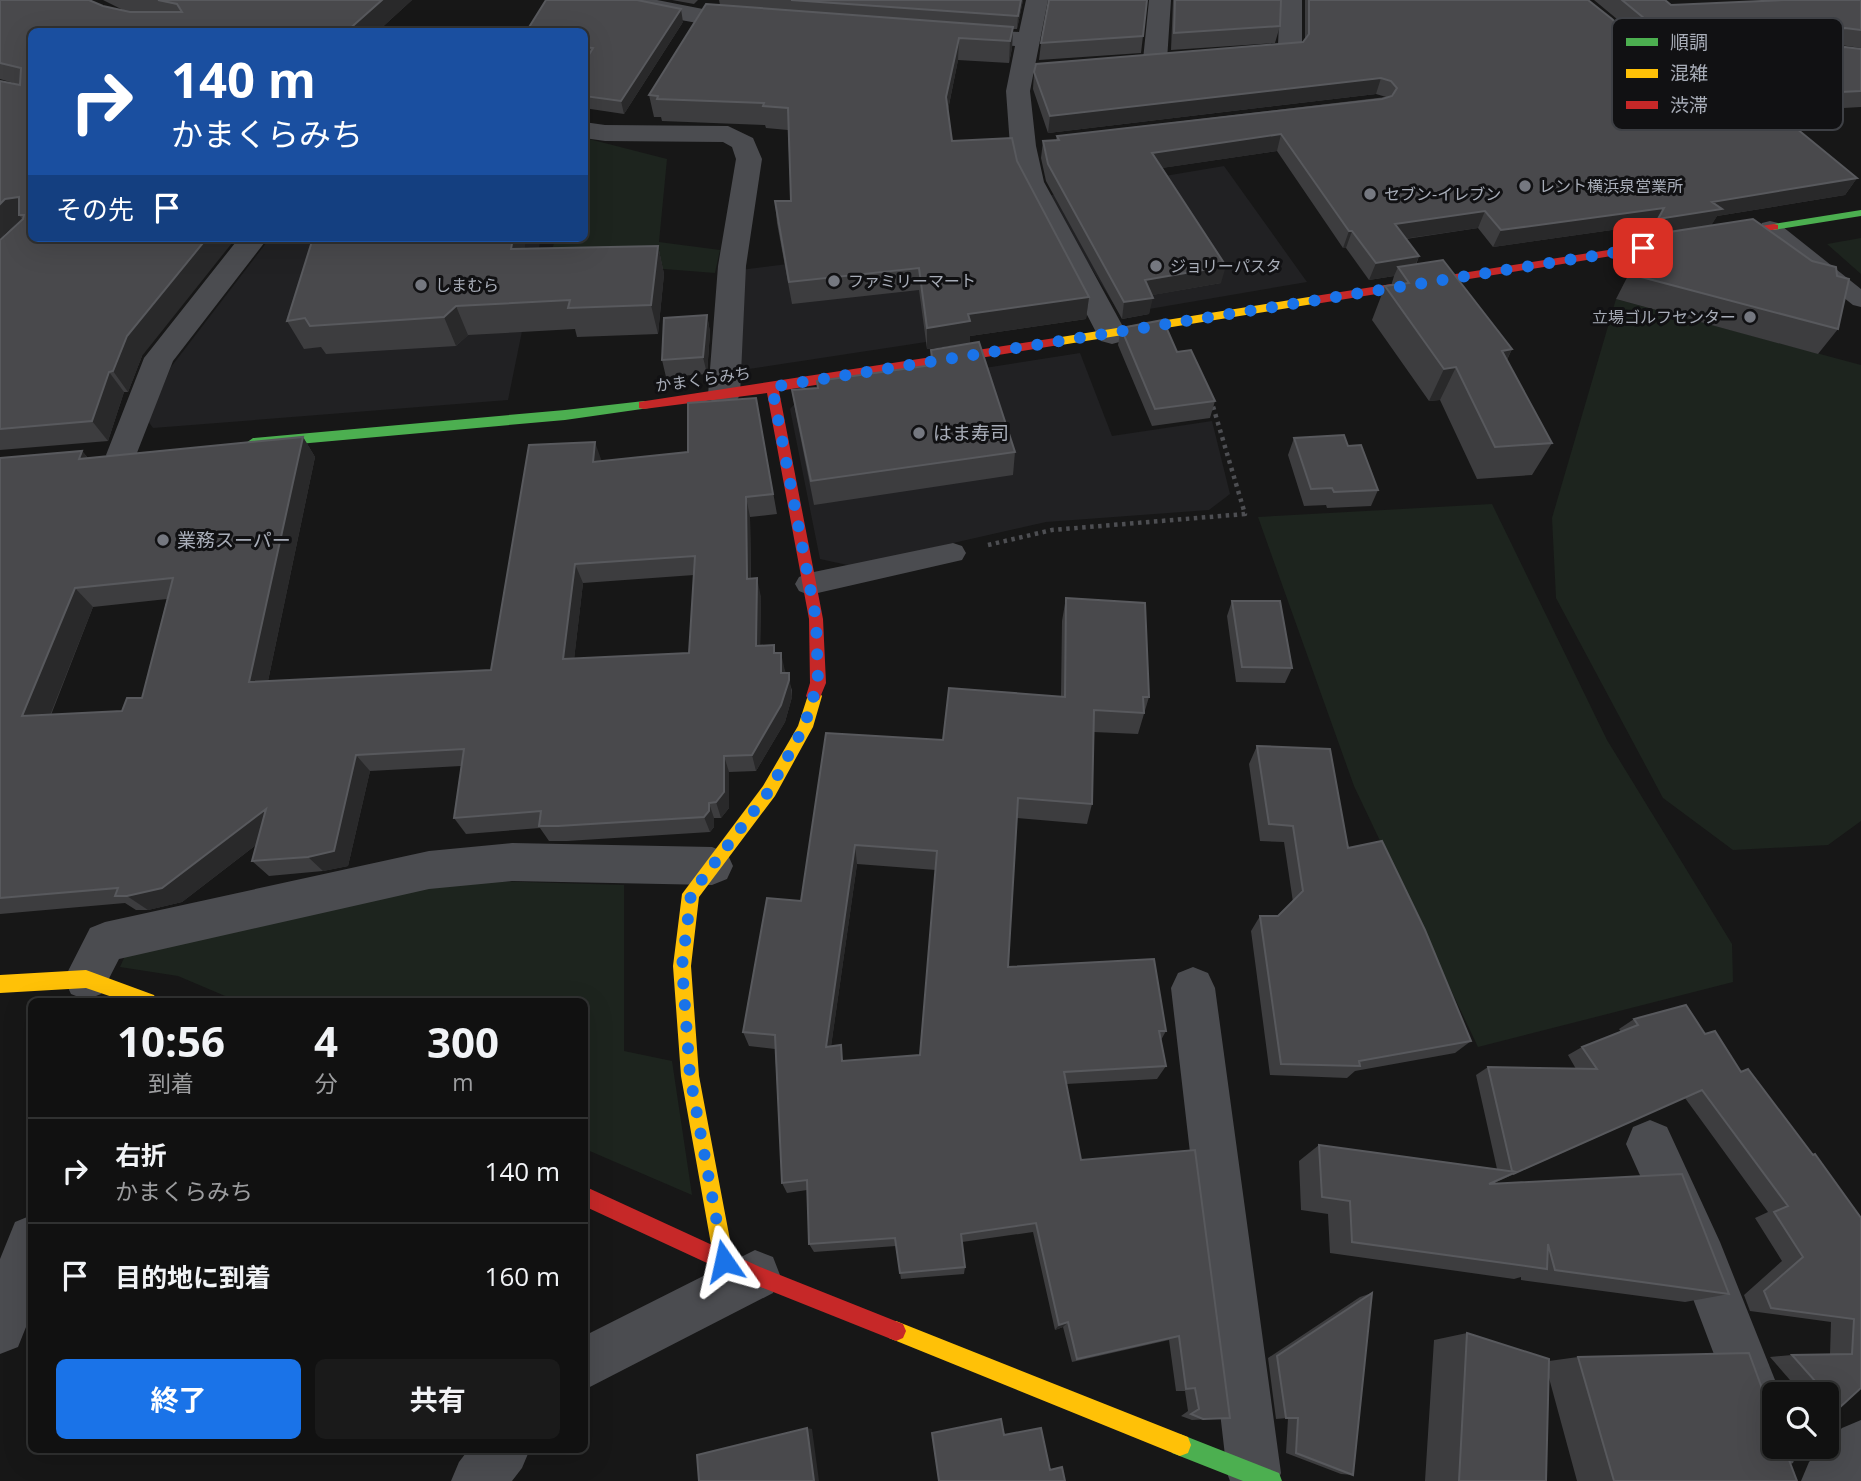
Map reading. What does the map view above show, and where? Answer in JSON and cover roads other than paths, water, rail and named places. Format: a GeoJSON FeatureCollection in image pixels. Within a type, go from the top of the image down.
{"type":"FeatureCollection","features":[{"type":"Feature","properties":{"kind":"main road","name":"かまくらみち"},"geometry":{"type":"LineString","coordinates":[[233,445],[565,415],[724,394],[1861,213]]}},
{"type":"Feature","properties":{"kind":"main road"},"geometry":{"type":"LineString","coordinates":[[740,1268],[690,1076],[682,966],[691,894],[769,791],[804,727],[818,682],[816,619],[772,387]]}},
{"type":"Feature","properties":{"kind":"main road"},"geometry":{"type":"LineString","coordinates":[[0,984],[117,993]]}},
{"type":"Feature","properties":{"kind":"main road"},"geometry":{"type":"LineString","coordinates":[[588,1198],[740,1268],[1263,1477]]}},
{"type":"Feature","properties":{"kind":"street"},"geometry":{"type":"LineString","coordinates":[[623,0],[707,8],[771,21]]}},
{"type":"Feature","properties":{"kind":"street"},"geometry":{"type":"LineString","coordinates":[[1037,0],[1029,40],[1037,70],[1018,91],[1023,146],[1031,182],[1112,334]]}},
{"type":"Feature","properties":{"kind":"street"},"geometry":{"type":"LineString","coordinates":[[1156,60],[1160,0]]}},
{"type":"Feature","properties":{"kind":"street"},"geometry":{"type":"LineString","coordinates":[[1223,55],[1290,51],[1291,0]]}},
{"type":"Feature","properties":{"kind":"street"},"geometry":{"type":"LineString","coordinates":[[688,39],[707,8]]}},
{"type":"Feature","properties":{"kind":"street"},"geometry":{"type":"LineString","coordinates":[[934,33],[1029,40]]}},
{"type":"Feature","properties":{"kind":"street"},"geometry":{"type":"LineString","coordinates":[[1129,62],[1182,58]]}},
{"type":"Feature","properties":{"kind":"street"},"geometry":{"type":"LineString","coordinates":[[628,133],[643,109]]}},
{"type":"Feature","properties":{"kind":"street"},"geometry":{"type":"LineString","coordinates":[[588,130],[728,134],[744,143],[749,159],[732,266],[724,394]]}},
{"type":"Feature","properties":{"kind":"street"},"geometry":{"type":"LineString","coordinates":[[1023,146],[1050,143]]}},
{"type":"Feature","properties":{"kind":"street"},"geometry":{"type":"LineString","coordinates":[[122,455],[159,358],[251,242]]}},
{"type":"Feature","properties":{"kind":"street"},"geometry":{"type":"LineString","coordinates":[[117,993],[105,942],[429,870],[512,862],[712,866]]}},
{"type":"Feature","properties":{"kind":"street"},"geometry":{"type":"LineString","coordinates":[[1193,988],[1263,1477]]}},
{"type":"Feature","properties":{"kind":"street"},"geometry":{"type":"LineString","coordinates":[[1650,1144],[1703,1259],[1762,1412]]}},
{"type":"Feature","properties":{"kind":"street"},"geometry":{"type":"LineString","coordinates":[[0,1329],[28,1250]]}},
{"type":"Feature","properties":{"kind":"street"},"geometry":{"type":"LineString","coordinates":[[588,1362],[740,1268]]}},
{"type":"Feature","properties":{"kind":"street"},"geometry":{"type":"LineString","coordinates":[[1828,1481],[1861,1447]]}},
{"type":"Feature","properties":{"kind":"street"},"geometry":{"type":"LineString","coordinates":[[478,1481],[500,1453]]}},
{"type":"Feature","properties":{"kind":"street"},"geometry":{"type":"LineString","coordinates":[[1780,1459],[1789,1481]]}},
{"type":"Feature","properties":{"kind":"lane"},"geometry":{"type":"LineString","coordinates":[[1770,228],[1861,300]]}},
{"type":"Feature","properties":{"kind":"lane"},"geometry":{"type":"LineString","coordinates":[[809,584],[953,553]]}},
{"type":"Feature","properties":{"kind":"place","name":"レント横浜泉営業所"},"geometry":{"type":"Point","coordinates":[1525,186]}},
{"type":"Feature","properties":{"kind":"place","name":"セブン-イレブン"},"geometry":{"type":"Point","coordinates":[1370,194]}},
{"type":"Feature","properties":{"kind":"place","name":"ジョリーパスタ"},"geometry":{"type":"Point","coordinates":[1156,266]}},
{"type":"Feature","properties":{"kind":"place","name":"ファミリーマート"},"geometry":{"type":"Point","coordinates":[834,281]}},
{"type":"Feature","properties":{"kind":"place","name":"しまむら"},"geometry":{"type":"Point","coordinates":[421,285]}},
{"type":"Feature","properties":{"kind":"place","name":"立場ゴルフセンター"},"geometry":{"type":"Point","coordinates":[1750,317]}},
{"type":"Feature","properties":{"kind":"place","name":"はま寿司"},"geometry":{"type":"Point","coordinates":[919,433]}},
{"type":"Feature","properties":{"kind":"place","name":"業務スーパー"},"geometry":{"type":"Point","coordinates":[163,540]}}]}
